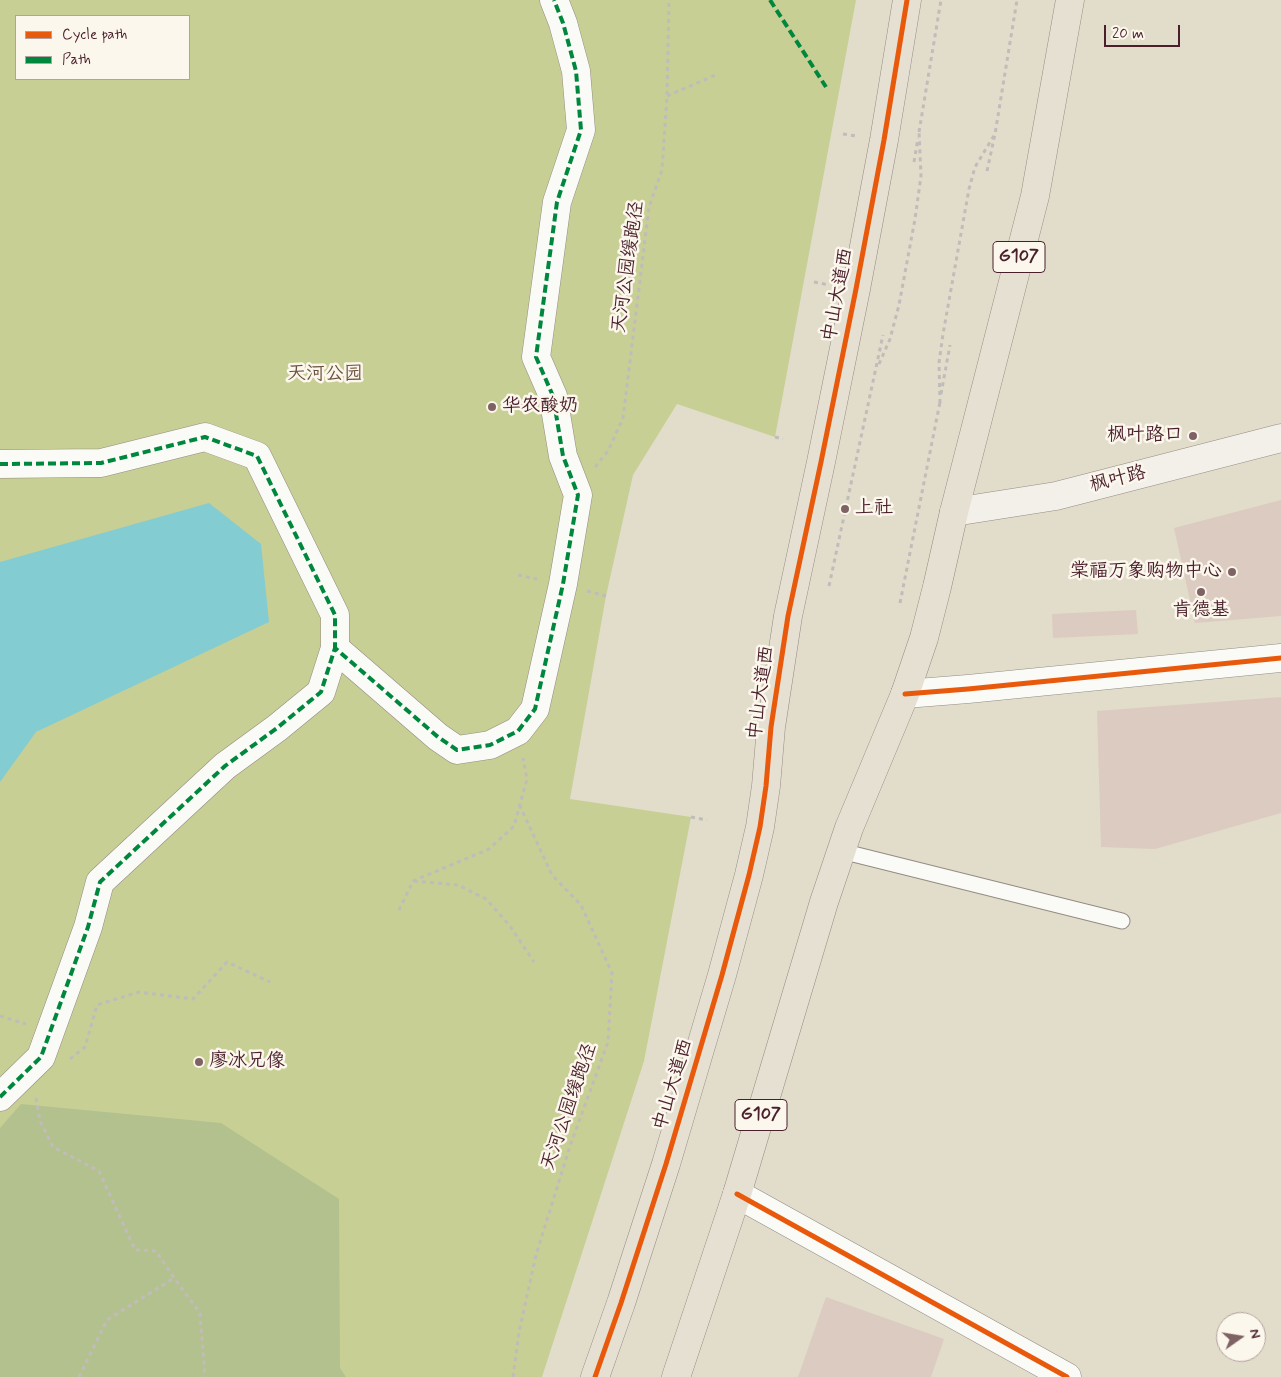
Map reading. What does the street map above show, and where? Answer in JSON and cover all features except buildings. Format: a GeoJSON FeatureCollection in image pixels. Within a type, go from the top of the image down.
{"type":"FeatureCollection","features":[{"type":"Feature","properties":{"kind":"highway","name":"中山大道西"},"geometry":{"type":"LineString","coordinates":[[595,1377],[666,1164],[720,984],[749,875],[760,826],[766,786],[771,727],[788,616],[823,453],[874,196],[907,0]]}},
{"type":"Feature","properties":{"kind":"highway","name":"G107"},"geometry":{"type":"LineString","coordinates":[[676,1377],[737,1194],[841,851],[905,694],[924,638],[938,587],[954,512],[1035,196],[1070,0]]}},
{"type":"Feature","properties":{"kind":"street"},"geometry":{"type":"LineString","coordinates":[[335,648],[438,737],[457,750],[490,745],[518,731],[535,708],[563,584],[578,495],[563,456],[553,396],[536,357],[557,202],[581,130],[576,71],[564,23],[554,0]]}},
{"type":"Feature","properties":{"kind":"street"},"geometry":{"type":"LineString","coordinates":[[0,464],[101,463],[205,437],[257,456],[335,615],[335,648],[321,692],[277,728],[225,766],[100,882],[88,927],[41,1057],[0,1098]]}},
{"type":"Feature","properties":{"kind":"street","name":"枫叶路"},"geometry":{"type":"LineString","coordinates":[[954,512],[1056,496],[1281,438]]}},
{"type":"Feature","properties":{"kind":"street"},"geometry":{"type":"LineString","coordinates":[[905,694],[1281,658]]}},
{"type":"Feature","properties":{"kind":"street"},"geometry":{"type":"LineString","coordinates":[[737,1194],[1067,1377]]}},
{"type":"Feature","properties":{"kind":"lane"},"geometry":{"type":"LineString","coordinates":[[841,851],[1122,921]]}},
{"type":"Feature","properties":{"kind":"path"},"geometry":{"type":"LineString","coordinates":[[914,162],[941,0]]}},
{"type":"Feature","properties":{"kind":"path"},"geometry":{"type":"LineString","coordinates":[[987,171],[1017,0]]}},
{"type":"Feature","properties":{"kind":"path"},"geometry":{"type":"LineString","coordinates":[[666,96],[718,74]]}},
{"type":"Feature","properties":{"kind":"path"},"geometry":{"type":"LineString","coordinates":[[876,371],[890,339],[899,305],[912,236],[921,176],[919,130]]}},
{"type":"Feature","properties":{"kind":"path"},"geometry":{"type":"LineString","coordinates":[[843,134],[856,136]]}},
{"type":"Feature","properties":{"kind":"path"},"geometry":{"type":"LineString","coordinates":[[940,403],[939,363],[969,189],[974,167],[995,134]]}},
{"type":"Feature","properties":{"kind":"path"},"geometry":{"type":"LineString","coordinates":[[814,282],[829,285]]}},
{"type":"Feature","properties":{"kind":"path"},"geometry":{"type":"LineString","coordinates":[[828,586],[883,335]]}},
{"type":"Feature","properties":{"kind":"path"},"geometry":{"type":"LineString","coordinates":[[900,603],[950,345]]}},
{"type":"Feature","properties":{"kind":"path"},"geometry":{"type":"LineString","coordinates":[[775,437],[783,439]]}},
{"type":"Feature","properties":{"kind":"path"},"geometry":{"type":"LineString","coordinates":[[399,910],[413,881],[489,849],[514,826],[527,779],[518,731]]}},
{"type":"Feature","properties":{"kind":"path"},"geometry":{"type":"LineString","coordinates":[[690,818],[707,820]]}},
{"type":"Feature","properties":{"kind":"path"},"geometry":{"type":"LineString","coordinates":[[413,881],[458,885],[486,899],[510,926],[534,962]]}},
{"type":"Feature","properties":{"kind":"path"},"geometry":{"type":"LineString","coordinates":[[63,1064],[85,1047],[97,1006],[139,992],[193,999],[228,962],[270,982]]}},
{"type":"Feature","properties":{"kind":"path"},"geometry":{"type":"LineString","coordinates":[[20,1078],[34,1088],[40,1122],[53,1147],[99,1171],[135,1250],[156,1251],[200,1313],[205,1377]]}},
{"type":"Feature","properties":{"kind":"path"},"geometry":{"type":"LineString","coordinates":[[79,1377],[107,1320],[174,1278]]}},
{"type":"Feature","properties":{"kind":"green space","name":"天河公园"},"geometry":{"type":"Polygon","coordinates":[[[0,0],[856,0],[775,437],[677,404],[633,475],[606,596],[570,799],[691,817],[644,1061],[542,1377],[0,1377],[0,0]]]}},
{"type":"Feature","properties":{"kind":"green space"},"geometry":{"type":"Polygon","coordinates":[[[21,1104],[221,1123],[339,1199],[340,1368],[346,1377],[0,1377],[0,1128],[21,1104]]]}},
{"type":"Feature","properties":{"kind":"water"},"geometry":{"type":"Polygon","coordinates":[[[209,503],[261,544],[269,622],[36,732],[0,782],[0,562],[209,503]]]}},
{"type":"Feature","properties":{"kind":"marked path"},"geometry":{"type":"LineString","coordinates":[[0,1097],[41,1057],[88,927],[100,882],[225,766],[277,728],[321,692],[335,648],[438,737],[457,750],[490,745],[518,731],[535,709],[563,584],[578,495],[563,456],[553,396],[536,357],[557,202],[581,130],[576,71],[563,23],[554,0]]}},
{"type":"Feature","properties":{"kind":"marked path"},"geometry":{"type":"LineString","coordinates":[[770,0],[826,87]]}},
{"type":"Feature","properties":{"kind":"marked path"},"geometry":{"type":"LineString","coordinates":[[0,464],[101,463],[205,437],[257,456],[335,615],[335,648]]}},
{"type":"Feature","properties":{"kind":"cycle path"},"geometry":{"type":"LineString","coordinates":[[595,1377],[666,1164],[722,975],[760,827],[771,727],[788,616],[856,289],[884,140],[907,0]]}},
{"type":"Feature","properties":{"kind":"cycle path"},"geometry":{"type":"LineString","coordinates":[[905,694],[1281,658]]}},
{"type":"Feature","properties":{"kind":"cycle path"},"geometry":{"type":"LineString","coordinates":[[737,1194],[1067,1377]]}},
{"type":"Feature","properties":{"kind":"place","name":"华农酸奶"},"geometry":{"type":"Point","coordinates":[492,407]}},
{"type":"Feature","properties":{"kind":"place","name":"枫叶路口"},"geometry":{"type":"Point","coordinates":[1193,436]}},
{"type":"Feature","properties":{"kind":"place","name":"上社"},"geometry":{"type":"Point","coordinates":[845,509]}},
{"type":"Feature","properties":{"kind":"place","name":"棠福万象购物中心"},"geometry":{"type":"Point","coordinates":[1232,572]}},
{"type":"Feature","properties":{"kind":"place","name":"肯德基"},"geometry":{"type":"Point","coordinates":[1201,592]}},
{"type":"Feature","properties":{"kind":"place","name":"廖冰兄像"},"geometry":{"type":"Point","coordinates":[199,1062]}}]}
